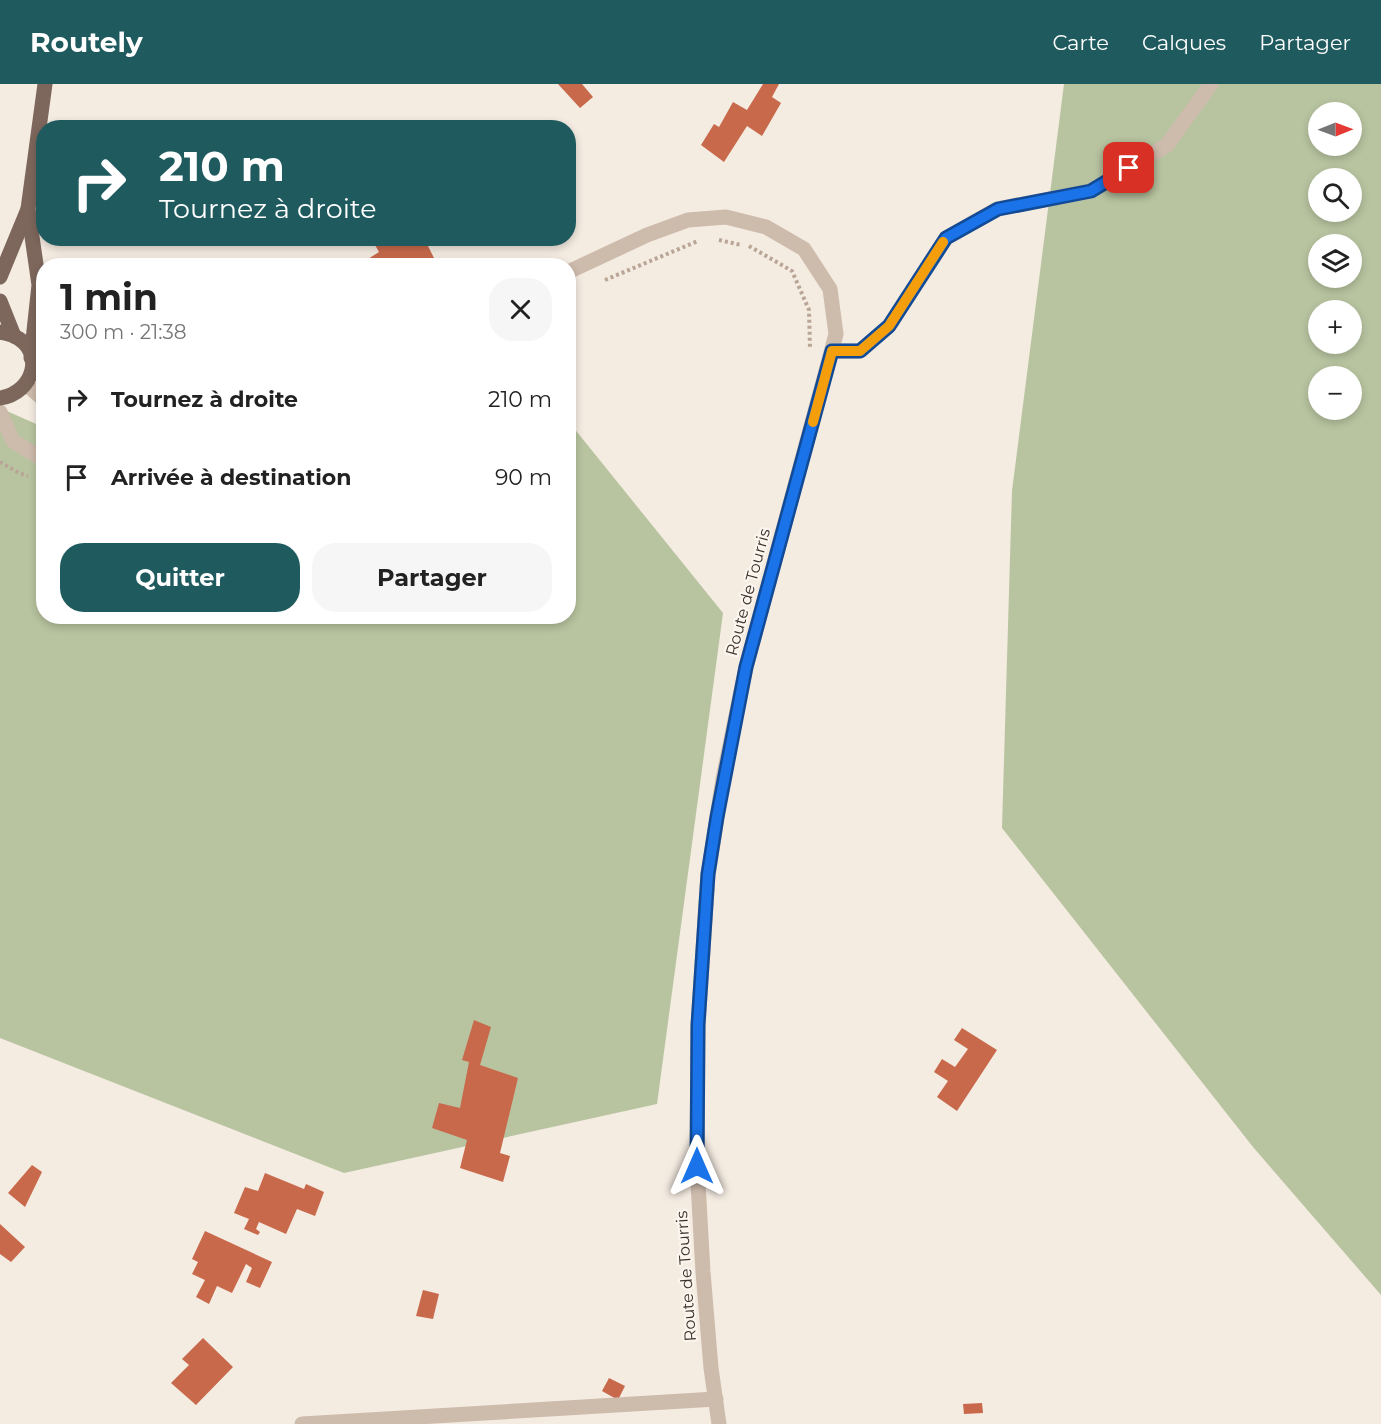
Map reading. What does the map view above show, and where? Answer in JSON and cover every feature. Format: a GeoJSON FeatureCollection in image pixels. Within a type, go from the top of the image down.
{"type":"FeatureCollection","features":[{"type":"Feature","properties":{"kind":"main road"},"geometry":{"type":"LineString","coordinates":[[40,120],[45,84]]}},
{"type":"Feature","properties":{"kind":"main road"},"geometry":{"type":"LineString","coordinates":[[0,277],[28,208],[36,150]]}},
{"type":"Feature","properties":{"kind":"main road"},"geometry":{"type":"LineString","coordinates":[[28,208],[36,264]]}},
{"type":"Feature","properties":{"kind":"main road"},"geometry":{"type":"LineString","coordinates":[[0,301],[7,334],[27,347],[33,369],[27,385],[12,396],[0,398]]}},
{"type":"Feature","properties":{"kind":"main road"},"geometry":{"type":"LineString","coordinates":[[31,358],[36,312]]}},
{"type":"Feature","properties":{"kind":"street"},"geometry":{"type":"LineString","coordinates":[[832,351],[860,351],[889,326],[946,238],[998,209],[1091,191],[1167,145],[1211,84]]}},
{"type":"Feature","properties":{"kind":"street","name":"Route de Tourris"},"geometry":{"type":"LineString","coordinates":[[576,268],[688,220],[726,218],[766,227],[804,249],[830,289],[836,334],[746,667],[723,779],[708,874],[698,1025],[697,1166],[703,1272],[719,1424]]}},
{"type":"Feature","properties":{"kind":"street"},"geometry":{"type":"LineString","coordinates":[[27,385],[36,393]]}},
{"type":"Feature","properties":{"kind":"street"},"geometry":{"type":"LineString","coordinates":[[0,412],[13,441],[36,455]]}},
{"type":"Feature","properties":{"kind":"street"},"geometry":{"type":"LineString","coordinates":[[302,1424],[716,1399]]}},
{"type":"Feature","properties":{"kind":"path"},"geometry":{"type":"LineString","coordinates":[[604,281],[706,238]]}},
{"type":"Feature","properties":{"kind":"path"},"geometry":{"type":"LineString","coordinates":[[717,240],[749,246],[792,271],[809,310],[810,352]]}},
{"type":"Feature","properties":{"kind":"green space"},"geometry":{"type":"Polygon","coordinates":[[[1064,84],[1381,84],[1381,1295],[1253,1147],[1002,828],[1012,491],[1064,84]]]}},
{"type":"Feature","properties":{"kind":"green space"},"geometry":{"type":"Polygon","coordinates":[[[0,408],[36,424],[36,624],[576,624],[576,431],[723,613],[657,1104],[344,1173],[0,1038],[0,408]]]}},
{"type":"Feature","properties":{"kind":"building"},"geometry":{"type":"Polygon","coordinates":[[[558,84],[582,84],[593,97],[580,108],[558,84]]]}},
{"type":"Feature","properties":{"kind":"building"},"geometry":{"type":"Polygon","coordinates":[[[763,84],[779,84],[772,97],[781,103],[762,136],[747,126],[724,162],[701,145],[714,124],[719,127],[733,102],[747,110],[763,84]]]}},
{"type":"Feature","properties":{"kind":"building"},"geometry":{"type":"Polygon","coordinates":[[[376,246],[428,246],[434,258],[370,258],[379,252],[376,246]]]}},
{"type":"Feature","properties":{"kind":"building"},"geometry":{"type":"Polygon","coordinates":[[[474,1020],[491,1027],[480,1065],[518,1078],[500,1153],[510,1156],[503,1182],[460,1168],[467,1140],[432,1128],[439,1103],[460,1108],[469,1062],[462,1060],[474,1020]]]}},
{"type":"Feature","properties":{"kind":"building"},"geometry":{"type":"Polygon","coordinates":[[[962,1028],[997,1050],[957,1111],[937,1097],[948,1081],[934,1072],[942,1059],[955,1067],[968,1049],[954,1040],[962,1028]]]}},
{"type":"Feature","properties":{"kind":"building"},"geometry":{"type":"Polygon","coordinates":[[[32,1165],[42,1172],[25,1207],[8,1193],[32,1165]]]}},
{"type":"Feature","properties":{"kind":"building"},"geometry":{"type":"Polygon","coordinates":[[[265,1173],[304,1189],[306,1184],[324,1192],[315,1216],[297,1209],[286,1234],[259,1222],[256,1229],[260,1232],[258,1235],[244,1229],[249,1219],[234,1213],[245,1187],[258,1191],[265,1173]]]}},
{"type":"Feature","properties":{"kind":"building"},"geometry":{"type":"Polygon","coordinates":[[[0,1224],[25,1247],[11,1262],[0,1254],[0,1224]]]}},
{"type":"Feature","properties":{"kind":"building"},"geometry":{"type":"Polygon","coordinates":[[[205,1231],[272,1262],[260,1288],[246,1282],[252,1268],[246,1264],[232,1293],[217,1286],[209,1304],[196,1297],[205,1280],[192,1274],[198,1262],[192,1259],[205,1231]]]}},
{"type":"Feature","properties":{"kind":"building"},"geometry":{"type":"Polygon","coordinates":[[[423,1290],[439,1294],[433,1319],[416,1316],[423,1290]]]}},
{"type":"Feature","properties":{"kind":"building"},"geometry":{"type":"Polygon","coordinates":[[[203,1338],[233,1367],[196,1405],[171,1383],[189,1365],[182,1359],[203,1338]]]}},
{"type":"Feature","properties":{"kind":"building"},"geometry":{"type":"Polygon","coordinates":[[[609,1378],[625,1386],[618,1400],[602,1391],[609,1378]]]}},
{"type":"Feature","properties":{"kind":"building"},"geometry":{"type":"Polygon","coordinates":[[[982,1403],[983,1413],[964,1414],[963,1404],[982,1403]]]}},
{"type":"Feature","properties":{"kind":"slow traffic"},"geometry":{"type":"LineString","coordinates":[[813,422],[832,351],[860,351],[889,326],[943,242]]}},
{"type":"Feature","properties":{"kind":"route"},"geometry":{"type":"LineString","coordinates":[[697,1166],[698,1025],[708,874],[723,779],[746,667],[832,351],[860,351],[889,326],[946,238],[998,209],[1091,191],[1129,168]]}}]}
